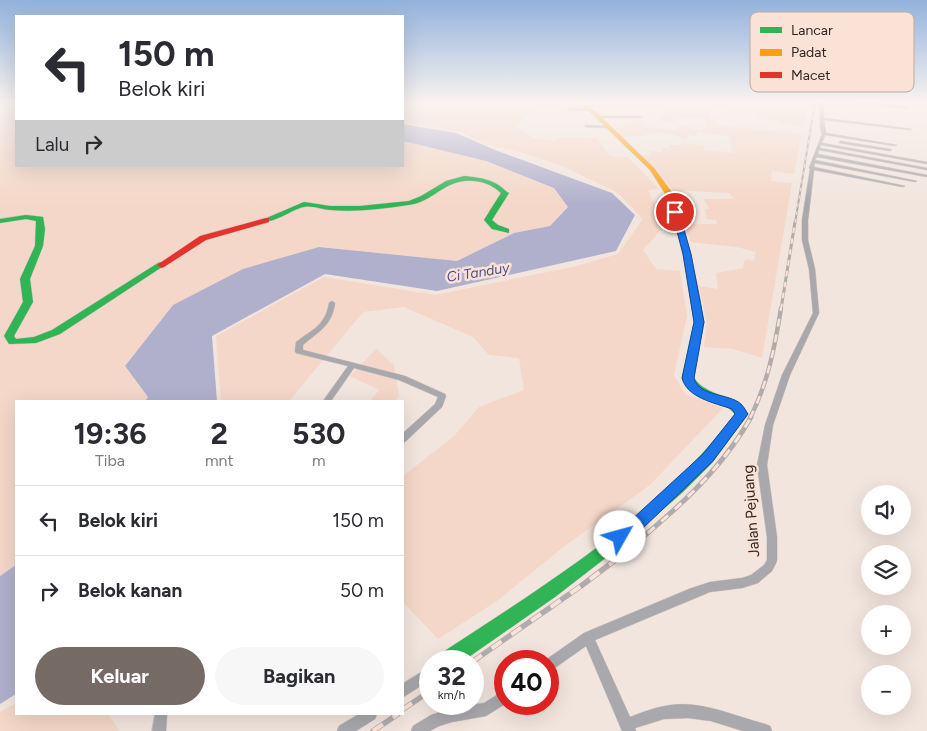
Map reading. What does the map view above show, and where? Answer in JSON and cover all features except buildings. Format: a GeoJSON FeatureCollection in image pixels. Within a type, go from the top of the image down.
{"type":"FeatureCollection","features":[{"type":"Feature","properties":{"kind":"street"},"geometry":{"type":"LineString","coordinates":[[463,650],[510,618],[636,525],[708,458],[742,414],[736,406],[704,394],[693,388],[689,383],[688,378],[699,322],[687,254],[672,198],[652,169],[618,136]]}},
{"type":"Feature","properties":{"kind":"street","name":"Jalan Pejuang"},"geometry":{"type":"LineString","coordinates":[[559,658],[588,637],[692,593],[710,587],[742,583],[754,579],[768,568],[772,560],[772,537],[762,466],[769,425],[786,375],[816,313],[812,269],[805,240],[805,220],[820,136]]}},
{"type":"Feature","properties":{"kind":"street"},"geometry":{"type":"LineString","coordinates":[[818,150],[895,145]]}},
{"type":"Feature","properties":{"kind":"street"},"geometry":{"type":"LineString","coordinates":[[818,150],[890,150]]}},
{"type":"Feature","properties":{"kind":"street"},"geometry":{"type":"LineString","coordinates":[[818,150],[870,153],[927,163]]}},
{"type":"Feature","properties":{"kind":"street"},"geometry":{"type":"LineString","coordinates":[[818,150],[927,169]]}},
{"type":"Feature","properties":{"kind":"street"},"geometry":{"type":"LineString","coordinates":[[818,150],[865,164],[927,176]]}},
{"type":"Feature","properties":{"kind":"street"},"geometry":{"type":"LineString","coordinates":[[818,150],[869,172],[915,181]]}},
{"type":"Feature","properties":{"kind":"street"},"geometry":{"type":"LineString","coordinates":[[818,150],[867,179],[904,186]]}},
{"type":"Feature","properties":{"kind":"street"},"geometry":{"type":"LineString","coordinates":[[865,164],[870,153]]}},
{"type":"Feature","properties":{"kind":"street"},"geometry":{"type":"LineString","coordinates":[[867,179],[869,172]]}},
{"type":"Feature","properties":{"kind":"street"},"geometry":{"type":"LineString","coordinates":[[0,220],[31,217],[40,219],[42,224],[35,258],[24,284],[29,294],[28,302],[9,336],[13,342],[20,343],[37,341],[56,332],[203,238],[228,229],[253,225],[304,204],[344,208],[403,205],[416,202],[451,180],[478,178],[498,185],[505,193],[488,220],[495,227],[506,231]]}},
{"type":"Feature","properties":{"kind":"street"},"geometry":{"type":"LineString","coordinates":[[332,303],[331,313],[327,322],[299,344],[298,349],[352,366],[402,378],[442,396],[443,398],[439,405],[404,438]]}},
{"type":"Feature","properties":{"kind":"street"},"geometry":{"type":"LineString","coordinates":[[328,400],[352,366]]}},
{"type":"Feature","properties":{"kind":"street"},"geometry":{"type":"LineString","coordinates":[[588,637],[629,727],[662,713],[695,712],[765,731]]}},
{"type":"Feature","properties":{"kind":"street"},"geometry":{"type":"LineString","coordinates":[[404,691],[419,680]]}},
{"type":"Feature","properties":{"kind":"street"},"geometry":{"type":"LineString","coordinates":[[418,731],[436,720],[486,709],[494,704]]}},
{"type":"Feature","properties":{"kind":"street"},"geometry":{"type":"LineString","coordinates":[[159,731],[161,715]]}},
{"type":"Feature","properties":{"kind":"street"},"geometry":{"type":"LineString","coordinates":[[344,731],[368,715]]}},
{"type":"Feature","properties":{"kind":"shaded area"},"geometry":{"type":"Polygon","coordinates":[[[0,136],[15,136],[15,167],[404,167],[404,141],[486,161],[554,188],[568,207],[550,226],[514,233],[457,261],[319,247],[173,305],[125,366],[148,397],[146,400],[15,400],[15,566],[0,576],[0,136]]]}},
{"type":"Feature","properties":{"kind":"shaded area"},"geometry":{"type":"Polygon","coordinates":[[[469,136],[530,136],[554,141],[564,137],[596,138],[610,156],[628,157],[659,189],[648,190],[656,207],[661,230],[643,250],[656,269],[680,271],[687,316],[674,375],[685,394],[723,408],[650,485],[562,548],[497,601],[438,639],[404,603],[404,475],[454,436],[479,407],[524,390],[519,358],[489,355],[473,337],[404,307],[363,312],[290,400],[221,400],[216,336],[324,277],[435,295],[577,266],[618,254],[643,219],[618,193],[565,167],[520,152],[489,145],[469,136]]]}},
{"type":"Feature","properties":{"kind":"shaded area"},"geometry":{"type":"Polygon","coordinates":[[[729,136],[802,136],[794,174],[772,171],[771,181],[792,183],[762,358],[733,349],[704,347],[707,323],[699,286],[718,289],[716,273],[743,268],[745,259],[754,261],[756,252],[737,247],[691,242],[683,224],[717,224],[716,220],[707,219],[705,209],[709,209],[704,199],[734,199],[729,193],[672,190],[656,169],[638,155],[652,155],[649,151],[663,152],[662,148],[671,148],[669,145],[682,145],[682,143],[704,145],[704,150],[732,153],[729,136]]]}},
{"type":"Feature","properties":{"kind":"shaded area"},"geometry":{"type":"Polygon","coordinates":[[[376,349],[394,365],[399,396],[396,400],[371,400],[379,390],[350,376],[376,349]]]}},
{"type":"Feature","properties":{"kind":"shaded area"},"geometry":{"type":"Polygon","coordinates":[[[15,704],[15,715],[109,715],[120,731],[0,731],[0,712],[15,704]]]}},
{"type":"Feature","properties":{"kind":"water","name":"Ci Tanduy"},"geometry":{"type":"Polygon","coordinates":[[[404,136],[463,136],[495,150],[612,193],[635,215],[616,251],[437,291],[325,274],[212,336],[217,400],[146,400],[148,397],[125,366],[173,305],[243,269],[319,247],[457,261],[514,233],[550,226],[568,207],[554,188],[486,161],[404,141],[404,136]]]}},
{"type":"Feature","properties":{"kind":"water"},"geometry":{"type":"Polygon","coordinates":[[[15,566],[15,695],[0,704],[0,576],[15,566]]]}},
{"type":"Feature","properties":{"kind":"railway"},"geometry":{"type":"LineString","coordinates":[[795,223],[809,136]]}},
{"type":"Feature","properties":{"kind":"railway"},"geometry":{"type":"LineString","coordinates":[[781,309],[795,222]]}},
{"type":"Feature","properties":{"kind":"railway"},"geometry":{"type":"LineString","coordinates":[[750,418],[766,378],[781,308]]}},
{"type":"Feature","properties":{"kind":"railway"},"geometry":{"type":"LineString","coordinates":[[620,556],[675,509],[709,475],[724,457],[751,417]]}},
{"type":"Feature","properties":{"kind":"railway"},"geometry":{"type":"LineString","coordinates":[[484,654],[622,555]]}},
{"type":"Feature","properties":{"kind":"railway"},"geometry":{"type":"LineString","coordinates":[[404,709],[419,698]]}},
{"type":"Feature","properties":{"kind":"railway"},"geometry":{"type":"LineString","coordinates":[[373,731],[397,715]]}},
{"type":"Feature","properties":{"kind":"traffic: fast"},"geometry":{"type":"LineString","coordinates":[[266,220],[304,204],[330,208],[360,208],[410,203],[424,198],[448,182],[464,178],[486,180],[496,185],[505,193],[488,220],[495,227],[506,231]]}},
{"type":"Feature","properties":{"kind":"traffic: fast"},"geometry":{"type":"LineString","coordinates":[[0,221],[26,217],[40,219],[39,246],[25,279],[28,302],[9,336],[13,342],[36,340],[56,332],[161,265]]}},
{"type":"Feature","properties":{"kind":"traffic: fast"},"geometry":{"type":"LineString","coordinates":[[463,650],[582,567],[647,515],[707,459],[742,414],[730,403],[699,391],[688,378],[699,322],[695,298]]}},
{"type":"Feature","properties":{"kind":"traffic: slow"},"geometry":{"type":"LineString","coordinates":[[618,136],[652,169],[672,198],[687,255],[695,298]]}},
{"type":"Feature","properties":{"kind":"traffic: jam"},"geometry":{"type":"LineString","coordinates":[[161,265],[203,238],[266,220]]}},
{"type":"Feature","properties":{"kind":"route"},"geometry":{"type":"LineString","coordinates":[[620,537],[636,525],[708,458],[742,414],[736,406],[704,394],[693,388],[689,383],[688,378],[698,336],[699,322],[687,254],[675,212]]}}]}
